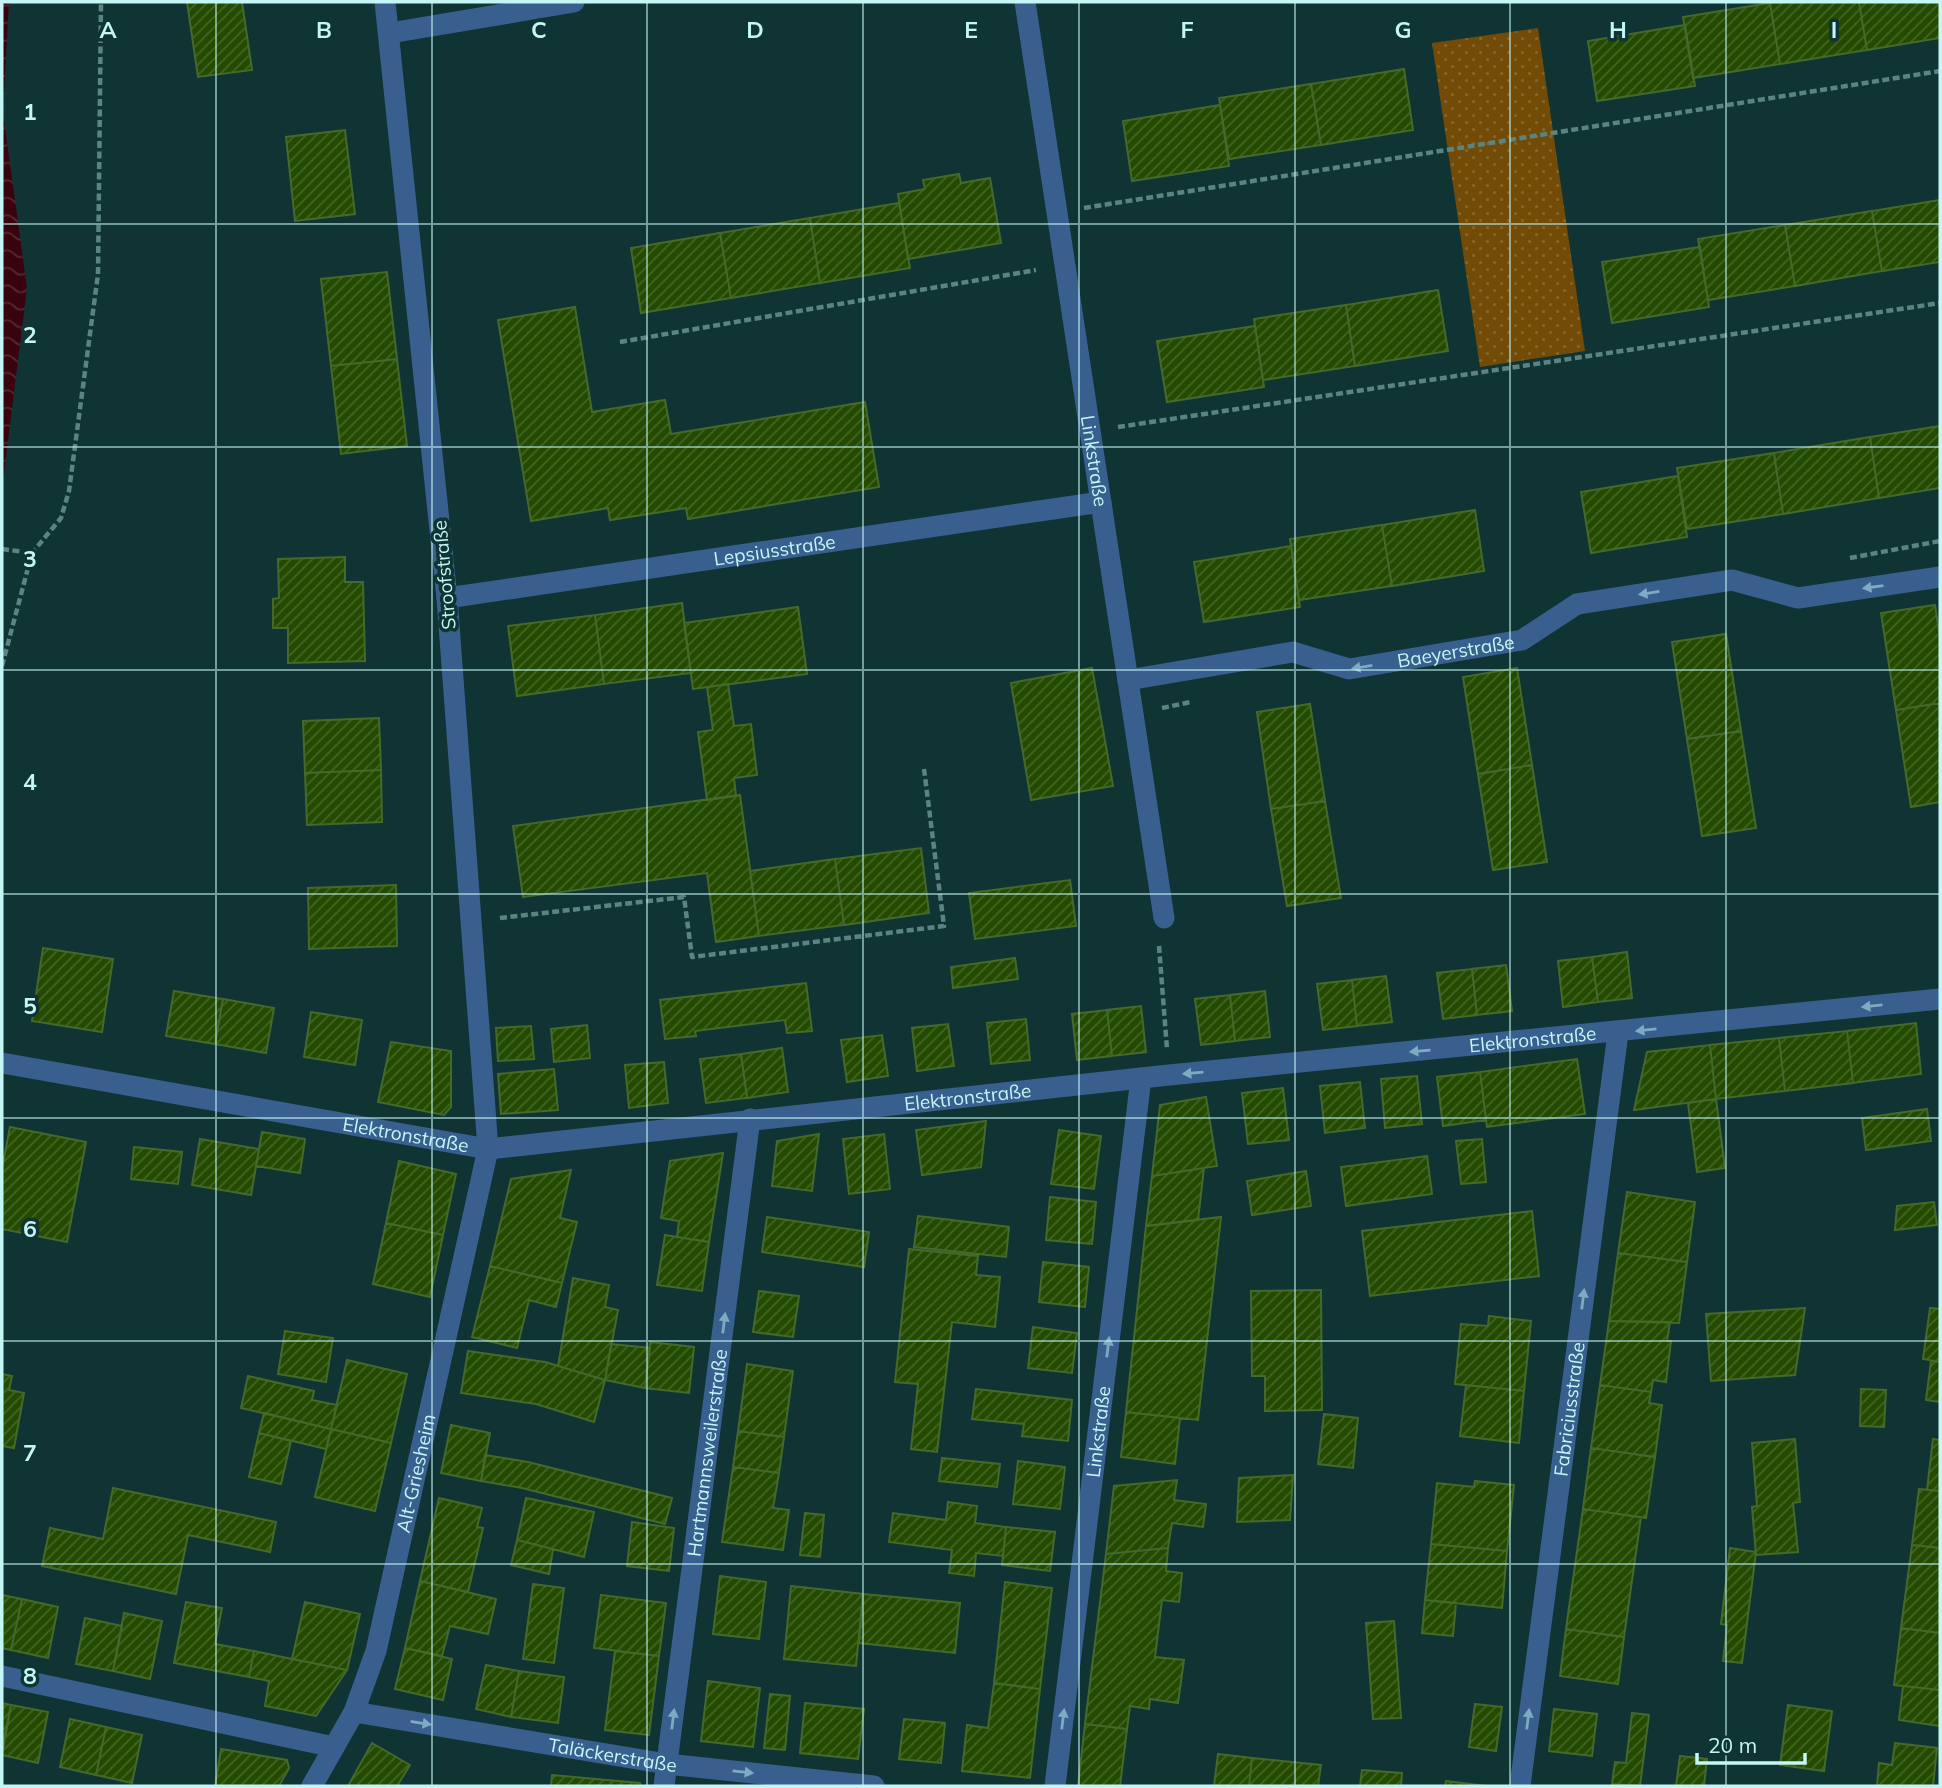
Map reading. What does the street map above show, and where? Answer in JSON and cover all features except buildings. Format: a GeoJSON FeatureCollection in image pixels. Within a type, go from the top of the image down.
{"type":"FeatureCollection","features":[{"type":"Feature","properties":{"kind":"street","name":"Stroofstraße"},"geometry":{"type":"LineString","coordinates":[[385,2],[447,598],[488,1149]]}},
{"type":"Feature","properties":{"kind":"street"},"geometry":{"type":"LineString","coordinates":[[390,33],[574,2]]}},
{"type":"Feature","properties":{"kind":"street","name":"Linkstraße"},"geometry":{"type":"LineString","coordinates":[[1024,2],[1164,918]]}},
{"type":"Feature","properties":{"kind":"street","name":"Lepsiusstraße"},"geometry":{"type":"LineString","coordinates":[[447,598],[1101,502]]}},
{"type":"Feature","properties":{"kind":"street","name":"Baeyerstraße"},"geometry":{"type":"LineString","coordinates":[[1128,680],[1293,652],[1349,669],[1362,667],[1522,640],[1577,604],[1732,580],[1798,598],[1940,578]]}},
{"type":"Feature","properties":{"kind":"street","name":"Elektronstraße"},"geometry":{"type":"LineString","coordinates":[[2,1063],[488,1149],[1169,1075],[1618,1033],[1940,999]]}},
{"type":"Feature","properties":{"kind":"street","name":"Fabriciusstraße"},"geometry":{"type":"LineString","coordinates":[[1520,1786],[1618,1033]]}},
{"type":"Feature","properties":{"kind":"street","name":"Linkstraße"},"geometry":{"type":"LineString","coordinates":[[1055,1786],[1141,1078]]}},
{"type":"Feature","properties":{"kind":"street","name":"Hartmannsweilerstraße"},"geometry":{"type":"LineString","coordinates":[[664,1786],[750,1119]]}},
{"type":"Feature","properties":{"kind":"street","name":"Alt-Griesheim"},"geometry":{"type":"LineString","coordinates":[[312,1786],[354,1712],[376,1651],[488,1149]]}},
{"type":"Feature","properties":{"kind":"street"},"geometry":{"type":"LineString","coordinates":[[2,1676],[334,1747]]}},
{"type":"Feature","properties":{"kind":"street","name":"Taläckerstraße"},"geometry":{"type":"LineString","coordinates":[[354,1712],[667,1764],[874,1786]]}},
{"type":"Feature","properties":{"kind":"path"},"geometry":{"type":"LineString","coordinates":[[2,666],[32,553],[61,518],[69,491],[98,274],[101,2]]}},
{"type":"Feature","properties":{"kind":"path"},"geometry":{"type":"LineString","coordinates":[[1056,213],[1940,71]]}},
{"type":"Feature","properties":{"kind":"path"},"geometry":{"type":"LineString","coordinates":[[620,342],[1064,266]]}},
{"type":"Feature","properties":{"kind":"path"},"geometry":{"type":"LineString","coordinates":[[1089,432],[1940,303]]}},
{"type":"Feature","properties":{"kind":"path"},"geometry":{"type":"LineString","coordinates":[[2,549],[32,553]]}},
{"type":"Feature","properties":{"kind":"path"},"geometry":{"type":"LineString","coordinates":[[471,921],[684,897],[692,957],[944,926],[924,769]]}},
{"type":"Feature","properties":{"kind":"path"},"geometry":{"type":"LineString","coordinates":[[1164,918],[1159,950],[1169,1075]]}},
{"type":"Feature","properties":{"kind":"shaded area"},"geometry":{"type":"Polygon","coordinates":[[[1538,28],[1585,351],[1480,367],[1432,43],[1538,28]]]}},
{"type":"Feature","properties":{"kind":"water"},"geometry":{"type":"Polygon","coordinates":[[[2,2],[9,2],[3,113],[27,288],[2,489],[2,2]]]}}]}
